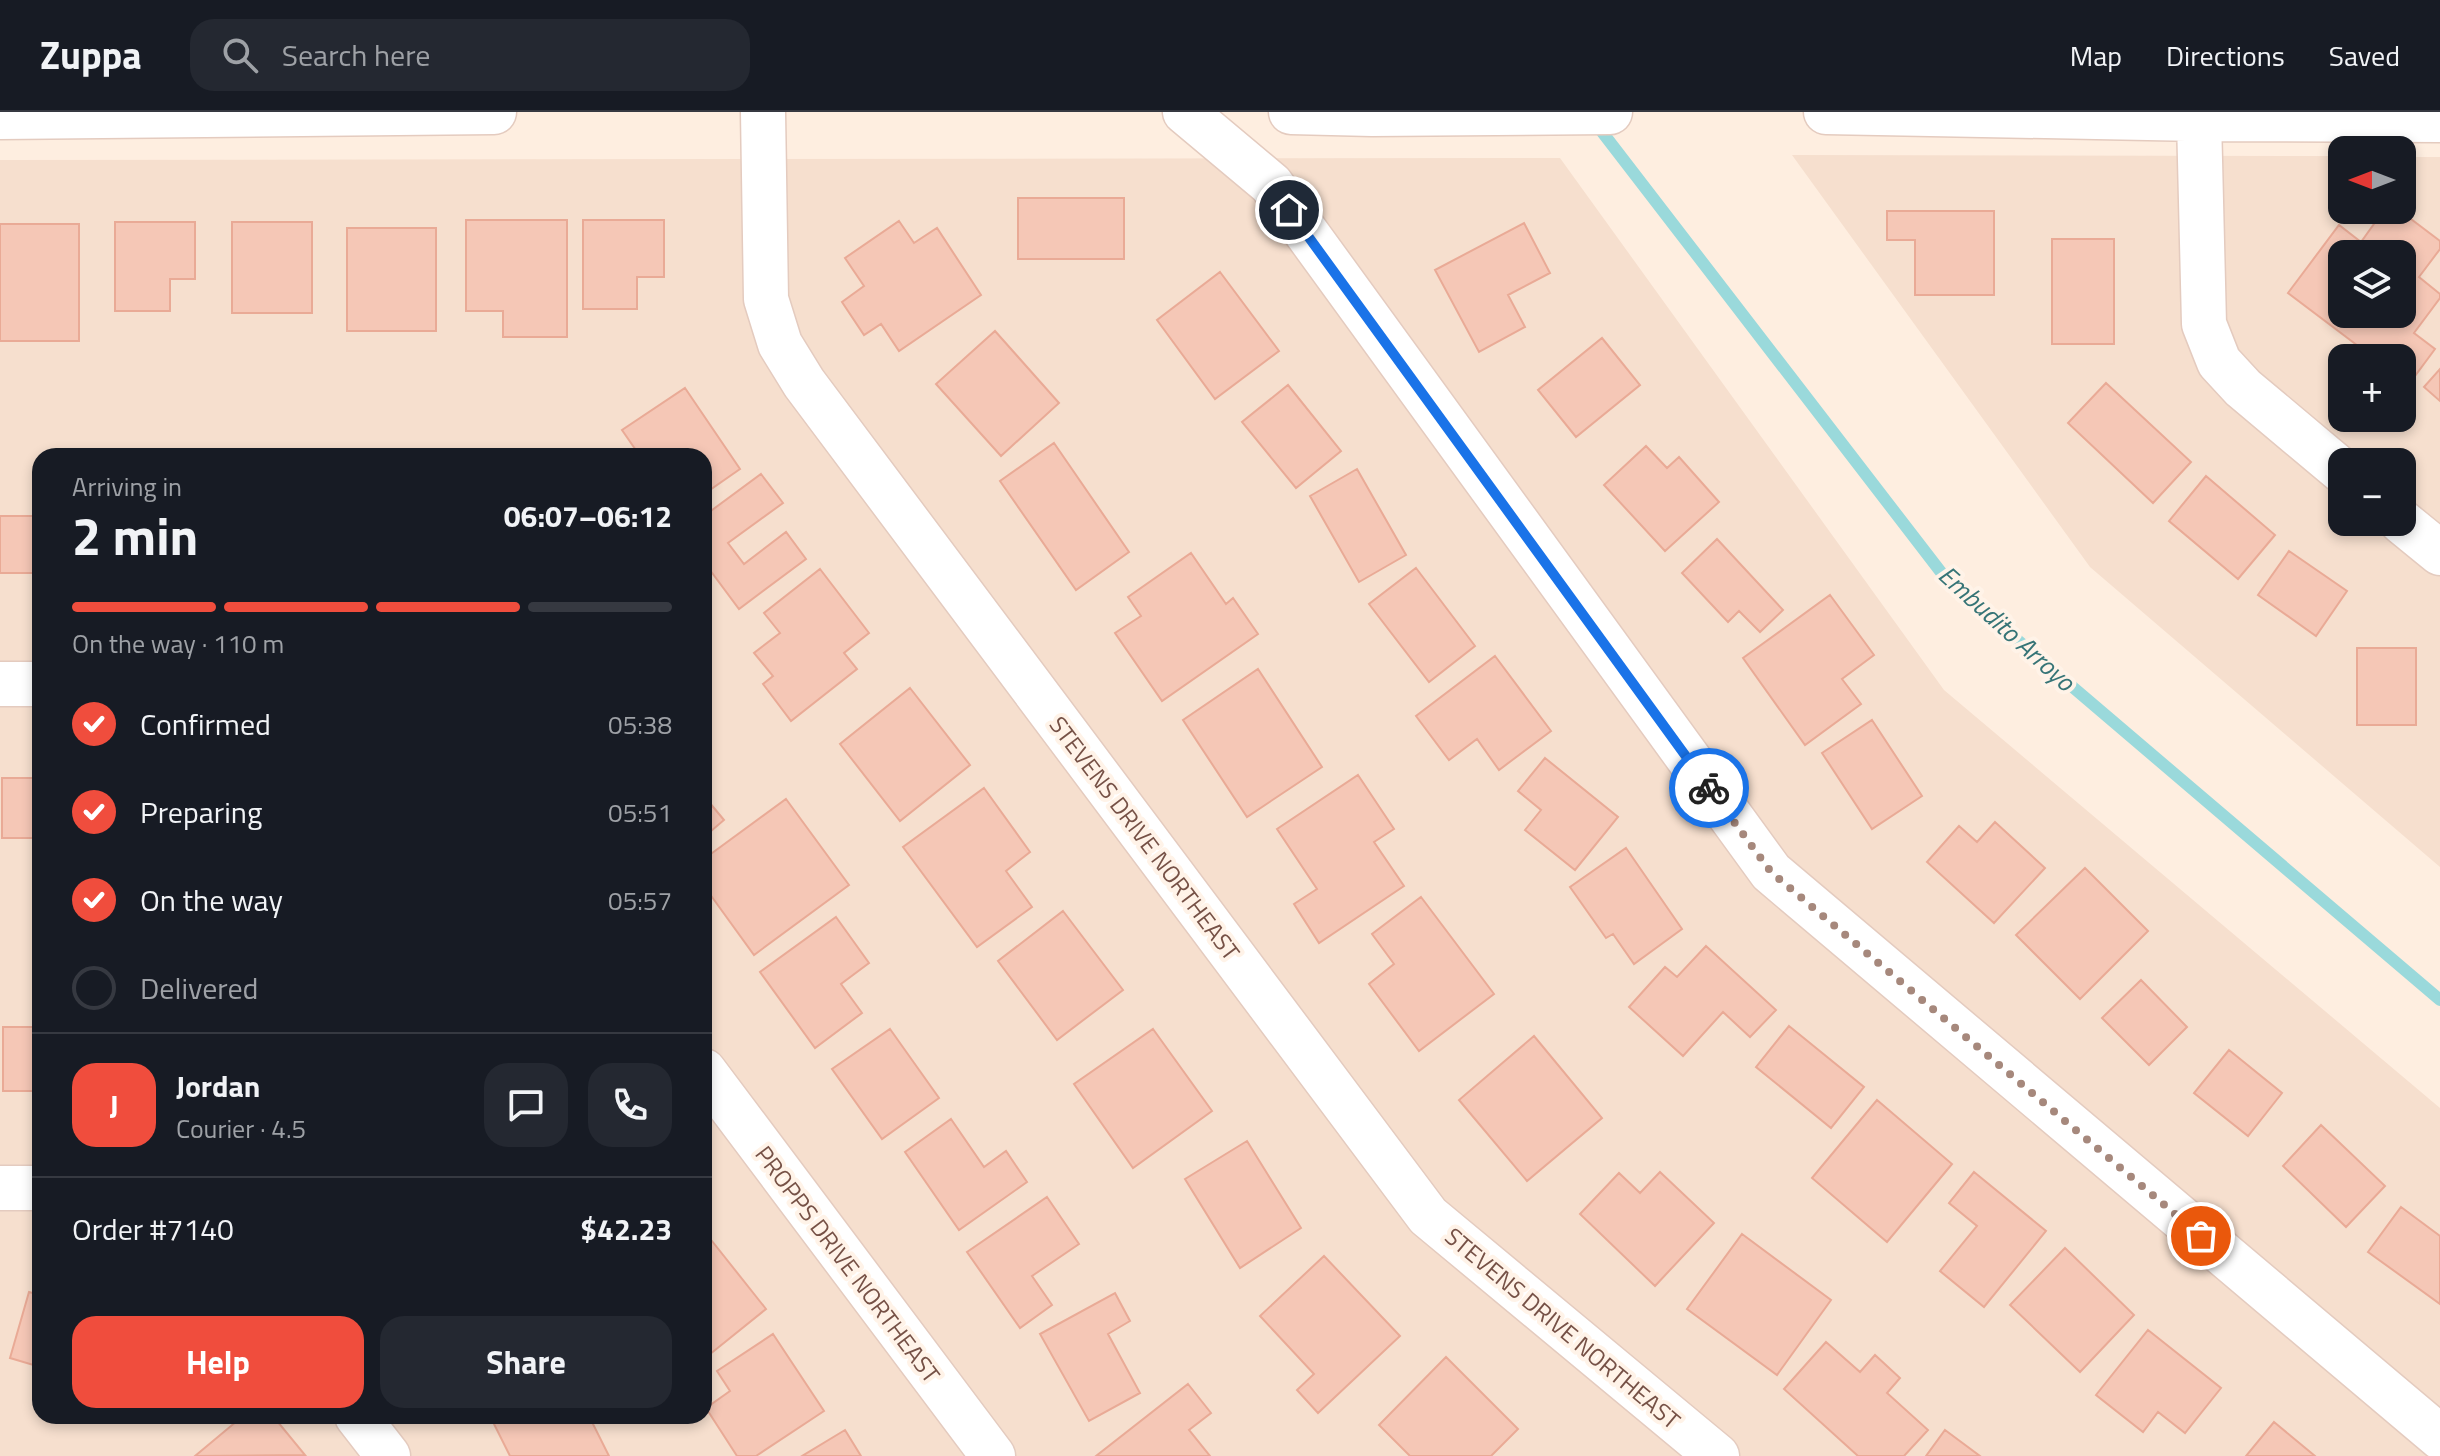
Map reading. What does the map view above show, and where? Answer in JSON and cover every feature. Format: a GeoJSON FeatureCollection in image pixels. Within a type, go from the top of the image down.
{"type":"FeatureCollection","features":[{"type":"Feature","properties":{"kind":"street"},"geometry":{"type":"LineString","coordinates":[[0,117],[494,112]]}},
{"type":"Feature","properties":{"kind":"street","name":"STEVENS DRIVE NORTHEAST"},"geometry":{"type":"LineString","coordinates":[[763,112],[766,299],[780,344],[804,383],[1428,1216],[1717,1456]]}},
{"type":"Feature","properties":{"kind":"street"},"geometry":{"type":"LineString","coordinates":[[1185,112],[1271,184],[1771,872],[2440,1437]]}},
{"type":"Feature","properties":{"kind":"street"},"geometry":{"type":"LineString","coordinates":[[1291,112],[1610,112]]}},
{"type":"Feature","properties":{"kind":"street"},"geometry":{"type":"LineString","coordinates":[[1826,112],[2440,120]]}},
{"type":"Feature","properties":{"kind":"street"},"geometry":{"type":"LineString","coordinates":[[2199,119],[2204,324],[2219,362],[2243,388],[2328,459]]}},
{"type":"Feature","properties":{"kind":"street"},"geometry":{"type":"LineString","coordinates":[[2416,533],[2440,553]]}},
{"type":"Feature","properties":{"kind":"street"},"geometry":{"type":"LineString","coordinates":[[0,684],[32,684]]}},
{"type":"Feature","properties":{"kind":"street","name":"PROPPS DRIVE NORTHEAST"},"geometry":{"type":"LineString","coordinates":[[712,1082],[993,1456]]}},
{"type":"Feature","properties":{"kind":"street"},"geometry":{"type":"LineString","coordinates":[[0,1188],[32,1188]]}},
{"type":"Feature","properties":{"kind":"street"},"geometry":{"type":"LineString","coordinates":[[363,1424],[388,1456]]}},
{"type":"Feature","properties":{"kind":"shaded area"},"geometry":{"type":"Polygon","coordinates":[[[1792,155],[2328,156],[2328,224],[2416,224],[2416,157],[2440,157],[2440,867],[2090,567],[1792,155]]]}},
{"type":"Feature","properties":{"kind":"shaded area"},"geometry":{"type":"Polygon","coordinates":[[[1560,158],[1944,690],[2440,1108],[2440,1456],[0,1456],[0,160],[1560,158]]]}},
{"type":"Feature","properties":{"kind":"building"},"geometry":{"type":"Polygon","coordinates":[[[1018,198],[1124,198],[1124,259],[1018,259],[1018,198]]]}},
{"type":"Feature","properties":{"kind":"building"},"geometry":{"type":"Polygon","coordinates":[[[1887,211],[1994,211],[1994,295],[1915,295],[1915,240],[1887,240],[1887,211]]]}},
{"type":"Feature","properties":{"kind":"building"},"geometry":{"type":"Polygon","coordinates":[[[466,220],[567,220],[567,337],[503,337],[503,311],[466,311],[466,220]]]}},
{"type":"Feature","properties":{"kind":"building"},"geometry":{"type":"Polygon","coordinates":[[[583,220],[664,220],[664,277],[637,277],[637,309],[583,309],[583,220]]]}},
{"type":"Feature","properties":{"kind":"building"},"geometry":{"type":"Polygon","coordinates":[[[899,221],[914,243],[937,228],[981,295],[899,351],[881,324],[864,335],[842,302],[864,286],[845,258],[899,221]]]}},
{"type":"Feature","properties":{"kind":"building"},"geometry":{"type":"Polygon","coordinates":[[[115,222],[195,222],[195,279],[170,279],[170,311],[115,311],[115,222]]]}},
{"type":"Feature","properties":{"kind":"building"},"geometry":{"type":"Polygon","coordinates":[[[232,222],[312,222],[312,313],[232,313],[232,222]]]}},
{"type":"Feature","properties":{"kind":"building"},"geometry":{"type":"Polygon","coordinates":[[[1524,223],[1550,273],[1508,295],[1525,327],[1479,352],[1435,270],[1524,223]]]}},
{"type":"Feature","properties":{"kind":"building"},"geometry":{"type":"Polygon","coordinates":[[[2416,223],[2440,241],[2440,249],[2419,277],[2440,294],[2440,298],[2414,333],[2435,349],[2416,375],[2416,344],[2355,344],[2334,328],[2416,328],[2416,240],[2362,240],[2374,224],[2416,223]]]}},
{"type":"Feature","properties":{"kind":"building"},"geometry":{"type":"Polygon","coordinates":[[[0,224],[79,224],[79,341],[0,341],[0,224]]]}},
{"type":"Feature","properties":{"kind":"building"},"geometry":{"type":"Polygon","coordinates":[[[2339,225],[2358,240],[2328,240],[2328,323],[2288,293],[2339,225]]]}},
{"type":"Feature","properties":{"kind":"building"},"geometry":{"type":"Polygon","coordinates":[[[347,228],[436,228],[436,331],[347,331],[347,228]]]}},
{"type":"Feature","properties":{"kind":"building"},"geometry":{"type":"Polygon","coordinates":[[[2052,239],[2114,239],[2114,344],[2052,344],[2052,239]]]}},
{"type":"Feature","properties":{"kind":"building"},"geometry":{"type":"Polygon","coordinates":[[[1220,272],[1279,351],[1215,399],[1157,320],[1220,272]]]}},
{"type":"Feature","properties":{"kind":"building"},"geometry":{"type":"Polygon","coordinates":[[[995,331],[1059,403],[1001,456],[936,384],[995,331]]]}},
{"type":"Feature","properties":{"kind":"building"},"geometry":{"type":"Polygon","coordinates":[[[1602,338],[1640,385],[1576,437],[1538,390],[1602,338]]]}},
{"type":"Feature","properties":{"kind":"building"},"geometry":{"type":"Polygon","coordinates":[[[2440,369],[2440,401],[2424,387],[2440,369]]]}},
{"type":"Feature","properties":{"kind":"building"},"geometry":{"type":"Polygon","coordinates":[[[2106,383],[2191,462],[2153,503],[2068,423],[2106,383]]]}},
{"type":"Feature","properties":{"kind":"building"},"geometry":{"type":"Polygon","coordinates":[[[1288,385],[1341,451],[1296,488],[1242,422],[1288,385]]]}},
{"type":"Feature","properties":{"kind":"building"},"geometry":{"type":"Polygon","coordinates":[[[685,388],[740,469],[712,488],[712,448],[634,448],[622,430],[685,388]]]}},
{"type":"Feature","properties":{"kind":"building"},"geometry":{"type":"Polygon","coordinates":[[[1054,443],[1129,552],[1076,590],[1000,481],[1054,443]]]}},
{"type":"Feature","properties":{"kind":"building"},"geometry":{"type":"Polygon","coordinates":[[[1646,446],[1667,468],[1679,457],[1719,502],[1665,551],[1604,485],[1646,446]]]}},
{"type":"Feature","properties":{"kind":"building"},"geometry":{"type":"Polygon","coordinates":[[[1357,469],[1406,555],[1359,582],[1310,496],[1357,469]]]}},
{"type":"Feature","properties":{"kind":"building"},"geometry":{"type":"Polygon","coordinates":[[[761,474],[783,503],[728,543],[744,564],[786,532],[806,559],[739,609],[712,573],[712,510],[761,474]]]}},
{"type":"Feature","properties":{"kind":"building"},"geometry":{"type":"Polygon","coordinates":[[[2206,476],[2275,535],[2238,579],[2169,521],[2206,476]]]}},
{"type":"Feature","properties":{"kind":"building"},"geometry":{"type":"Polygon","coordinates":[[[0,516],[32,516],[32,573],[0,573],[0,516]]]}},
{"type":"Feature","properties":{"kind":"building"},"geometry":{"type":"Polygon","coordinates":[[[1717,539],[1783,610],[1760,632],[1739,611],[1728,622],[1682,573],[1717,539]]]}},
{"type":"Feature","properties":{"kind":"building"},"geometry":{"type":"Polygon","coordinates":[[[2289,551],[2347,591],[2316,636],[2258,595],[2289,551]]]}},
{"type":"Feature","properties":{"kind":"building"},"geometry":{"type":"Polygon","coordinates":[[[1191,553],[1226,604],[1233,598],[1258,634],[1162,701],[1115,633],[1141,616],[1128,597],[1191,553]]]}},
{"type":"Feature","properties":{"kind":"building"},"geometry":{"type":"Polygon","coordinates":[[[1416,568],[1475,646],[1429,682],[1369,604],[1416,568]]]}},
{"type":"Feature","properties":{"kind":"building"},"geometry":{"type":"Polygon","coordinates":[[[820,569],[869,633],[844,653],[857,669],[791,721],[763,684],[773,676],[754,653],[780,633],[764,613],[820,569]]]}},
{"type":"Feature","properties":{"kind":"building"},"geometry":{"type":"Polygon","coordinates":[[[1830,595],[1874,655],[1842,679],[1861,704],[1805,745],[1743,658],[1830,595]]]}},
{"type":"Feature","properties":{"kind":"building"},"geometry":{"type":"Polygon","coordinates":[[[2357,648],[2416,648],[2416,725],[2357,725],[2357,648]]]}},
{"type":"Feature","properties":{"kind":"building"},"geometry":{"type":"Polygon","coordinates":[[[1495,656],[1551,731],[1499,770],[1477,739],[1449,760],[1416,716],[1495,656]]]}},
{"type":"Feature","properties":{"kind":"building"},"geometry":{"type":"Polygon","coordinates":[[[1258,669],[1322,767],[1247,817],[1183,720],[1258,669]]]}},
{"type":"Feature","properties":{"kind":"building"},"geometry":{"type":"Polygon","coordinates":[[[910,688],[970,765],[900,821],[840,744],[910,688]]]}},
{"type":"Feature","properties":{"kind":"building"},"geometry":{"type":"Polygon","coordinates":[[[1872,720],[1922,796],[1872,829],[1822,753],[1872,720]]]}},
{"type":"Feature","properties":{"kind":"building"},"geometry":{"type":"Polygon","coordinates":[[[1545,758],[1618,817],[1575,870],[1525,830],[1541,810],[1518,791],[1545,758]]]}},
{"type":"Feature","properties":{"kind":"building"},"geometry":{"type":"Polygon","coordinates":[[[1358,775],[1394,829],[1374,842],[1404,886],[1319,943],[1294,904],[1317,889],[1277,829],[1358,775]]]}},
{"type":"Feature","properties":{"kind":"building"},"geometry":{"type":"Polygon","coordinates":[[[2,778],[32,778],[32,838],[2,838],[2,778]]]}},
{"type":"Feature","properties":{"kind":"building"},"geometry":{"type":"Polygon","coordinates":[[[984,788],[1030,852],[1006,871],[1032,907],[977,947],[903,847],[984,788]]]}},
{"type":"Feature","properties":{"kind":"building"},"geometry":{"type":"Polygon","coordinates":[[[786,799],[849,885],[754,955],[712,897],[712,853],[786,799]]]}},
{"type":"Feature","properties":{"kind":"building"},"geometry":{"type":"Polygon","coordinates":[[[712,806],[724,820],[712,830],[712,806]]]}},
{"type":"Feature","properties":{"kind":"building"},"geometry":{"type":"Polygon","coordinates":[[[1995,822],[2045,868],[1994,923],[1927,862],[1959,826],[1977,842],[1995,822]]]}},
{"type":"Feature","properties":{"kind":"building"},"geometry":{"type":"Polygon","coordinates":[[[1626,848],[1682,929],[1634,964],[1613,934],[1606,938],[1570,887],[1626,848]]]}},
{"type":"Feature","properties":{"kind":"building"},"geometry":{"type":"Polygon","coordinates":[[[2085,868],[2148,931],[2080,999],[2016,935],[2085,868]]]}},
{"type":"Feature","properties":{"kind":"building"},"geometry":{"type":"Polygon","coordinates":[[[1421,897],[1494,994],[1419,1051],[1369,984],[1394,964],[1372,934],[1421,897]]]}},
{"type":"Feature","properties":{"kind":"building"},"geometry":{"type":"Polygon","coordinates":[[[1063,911],[1123,990],[1057,1040],[998,961],[1063,911]]]}},
{"type":"Feature","properties":{"kind":"building"},"geometry":{"type":"Polygon","coordinates":[[[836,917],[869,963],[841,984],[862,1013],[815,1048],[760,972],[836,917]]]}},
{"type":"Feature","properties":{"kind":"building"},"geometry":{"type":"Polygon","coordinates":[[[1706,946],[1776,1010],[1750,1037],[1723,1012],[1683,1056],[1629,1007],[1665,967],[1677,977],[1706,946]]]}},
{"type":"Feature","properties":{"kind":"building"},"geometry":{"type":"Polygon","coordinates":[[[2141,980],[2187,1027],[2149,1065],[2102,1018],[2141,980]]]}},
{"type":"Feature","properties":{"kind":"building"},"geometry":{"type":"Polygon","coordinates":[[[1789,1026],[1864,1087],[1831,1128],[1756,1067],[1789,1026]]]}},
{"type":"Feature","properties":{"kind":"building"},"geometry":{"type":"Polygon","coordinates":[[[3,1027],[32,1027],[32,1091],[3,1091],[3,1027]]]}},
{"type":"Feature","properties":{"kind":"building"},"geometry":{"type":"Polygon","coordinates":[[[890,1029],[939,1098],[882,1139],[832,1069],[890,1029]]]}},
{"type":"Feature","properties":{"kind":"building"},"geometry":{"type":"Polygon","coordinates":[[[1153,1029],[1212,1111],[1133,1168],[1074,1084],[1153,1029]]]}},
{"type":"Feature","properties":{"kind":"building"},"geometry":{"type":"Polygon","coordinates":[[[1534,1036],[1602,1118],[1527,1181],[1459,1100],[1534,1036]]]}},
{"type":"Feature","properties":{"kind":"building"},"geometry":{"type":"Polygon","coordinates":[[[2229,1050],[2282,1093],[2248,1136],[2194,1093],[2229,1050]]]}},
{"type":"Feature","properties":{"kind":"building"},"geometry":{"type":"Polygon","coordinates":[[[1877,1100],[1952,1164],[1887,1242],[1812,1178],[1877,1100]]]}},
{"type":"Feature","properties":{"kind":"building"},"geometry":{"type":"Polygon","coordinates":[[[951,1119],[984,1167],[1006,1151],[1027,1182],[959,1230],[905,1152],[951,1119]]]}},
{"type":"Feature","properties":{"kind":"building"},"geometry":{"type":"Polygon","coordinates":[[[2321,1125],[2385,1186],[2346,1227],[2283,1166],[2321,1125]]]}},
{"type":"Feature","properties":{"kind":"building"},"geometry":{"type":"Polygon","coordinates":[[[1247,1141],[1301,1228],[1240,1268],[1185,1179],[1247,1141]]]}},
{"type":"Feature","properties":{"kind":"building"},"geometry":{"type":"Polygon","coordinates":[[[1660,1172],[1714,1223],[1655,1286],[1580,1214],[1619,1173],[1640,1193],[1660,1172]]]}},
{"type":"Feature","properties":{"kind":"building"},"geometry":{"type":"Polygon","coordinates":[[[1974,1172],[2046,1231],[1984,1307],[1940,1271],[1977,1226],[1949,1203],[1974,1172]]]}},
{"type":"Feature","properties":{"kind":"building"},"geometry":{"type":"Polygon","coordinates":[[[1047,1197],[1079,1244],[1032,1276],[1052,1305],[1020,1328],[967,1252],[1047,1197]]]}},
{"type":"Feature","properties":{"kind":"building"},"geometry":{"type":"Polygon","coordinates":[[[2401,1207],[2440,1236],[2440,1304],[2368,1252],[2401,1207]]]}},
{"type":"Feature","properties":{"kind":"building"},"geometry":{"type":"Polygon","coordinates":[[[1742,1234],[1831,1300],[1777,1375],[1687,1309],[1742,1234]]]}},
{"type":"Feature","properties":{"kind":"building"},"geometry":{"type":"Polygon","coordinates":[[[712,1241],[766,1309],[712,1353],[712,1241]]]}},
{"type":"Feature","properties":{"kind":"building"},"geometry":{"type":"Polygon","coordinates":[[[2065,1248],[2134,1315],[2080,1372],[2010,1305],[2065,1248]]]}},
{"type":"Feature","properties":{"kind":"building"},"geometry":{"type":"Polygon","coordinates":[[[1324,1256],[1400,1336],[1318,1413],[1297,1390],[1314,1374],[1260,1316],[1324,1256]]]}},
{"type":"Feature","properties":{"kind":"building"},"geometry":{"type":"Polygon","coordinates":[[[29,1292],[32,1293],[32,1365],[10,1358],[29,1292]]]}},
{"type":"Feature","properties":{"kind":"building"},"geometry":{"type":"Polygon","coordinates":[[[1115,1293],[1130,1321],[1108,1334],[1140,1393],[1089,1421],[1040,1334],[1115,1293]]]}},
{"type":"Feature","properties":{"kind":"building"},"geometry":{"type":"Polygon","coordinates":[[[2148,1330],[2221,1388],[2185,1433],[2158,1412],[2143,1432],[2096,1395],[2148,1330]]]}},
{"type":"Feature","properties":{"kind":"building"},"geometry":{"type":"Polygon","coordinates":[[[773,1334],[824,1411],[756,1456],[737,1456],[712,1417],[712,1404],[730,1391],[717,1371],[773,1334]]]}},
{"type":"Feature","properties":{"kind":"building"},"geometry":{"type":"Polygon","coordinates":[[[1826,1342],[1860,1372],[1875,1355],[1900,1378],[1887,1393],[1928,1430],[1904,1456],[1858,1456],[1784,1389],[1826,1342]]]}},
{"type":"Feature","properties":{"kind":"building"},"geometry":{"type":"Polygon","coordinates":[[[1446,1357],[1518,1429],[1491,1456],[1410,1456],[1379,1425],[1446,1357]]]}},
{"type":"Feature","properties":{"kind":"building"},"geometry":{"type":"Polygon","coordinates":[[[1188,1384],[1211,1413],[1189,1430],[1210,1456],[1096,1456],[1188,1384]]]}},
{"type":"Feature","properties":{"kind":"building"},"geometry":{"type":"Polygon","coordinates":[[[2274,1422],[2315,1456],[2246,1456],[2274,1422]]]}},
{"type":"Feature","properties":{"kind":"building"},"geometry":{"type":"Polygon","coordinates":[[[233,1424],[280,1424],[305,1455],[195,1456],[233,1424]]]}},
{"type":"Feature","properties":{"kind":"building"},"geometry":{"type":"Polygon","coordinates":[[[494,1424],[593,1424],[609,1456],[510,1456],[494,1424]]]}},
{"type":"Feature","properties":{"kind":"building"},"geometry":{"type":"Polygon","coordinates":[[[845,1430],[861,1456],[802,1456],[845,1430]]]}},
{"type":"Feature","properties":{"kind":"building"},"geometry":{"type":"Polygon","coordinates":[[[1945,1430],[1980,1456],[1926,1456],[1945,1430]]]}},
{"type":"Feature","properties":{"kind":"waterway","name":"Embudito Arroyo"},"geometry":{"type":"LineString","coordinates":[[1596,124],[1947,580],[2440,1000]]}},
{"type":"Feature","properties":{"kind":"way so far"},"geometry":{"type":"LineString","coordinates":[[1709,788],[1771,872],[2201,1236]]}},
{"type":"Feature","properties":{"kind":"route"},"geometry":{"type":"LineString","coordinates":[[1289,210],[1709,788]]}}]}
